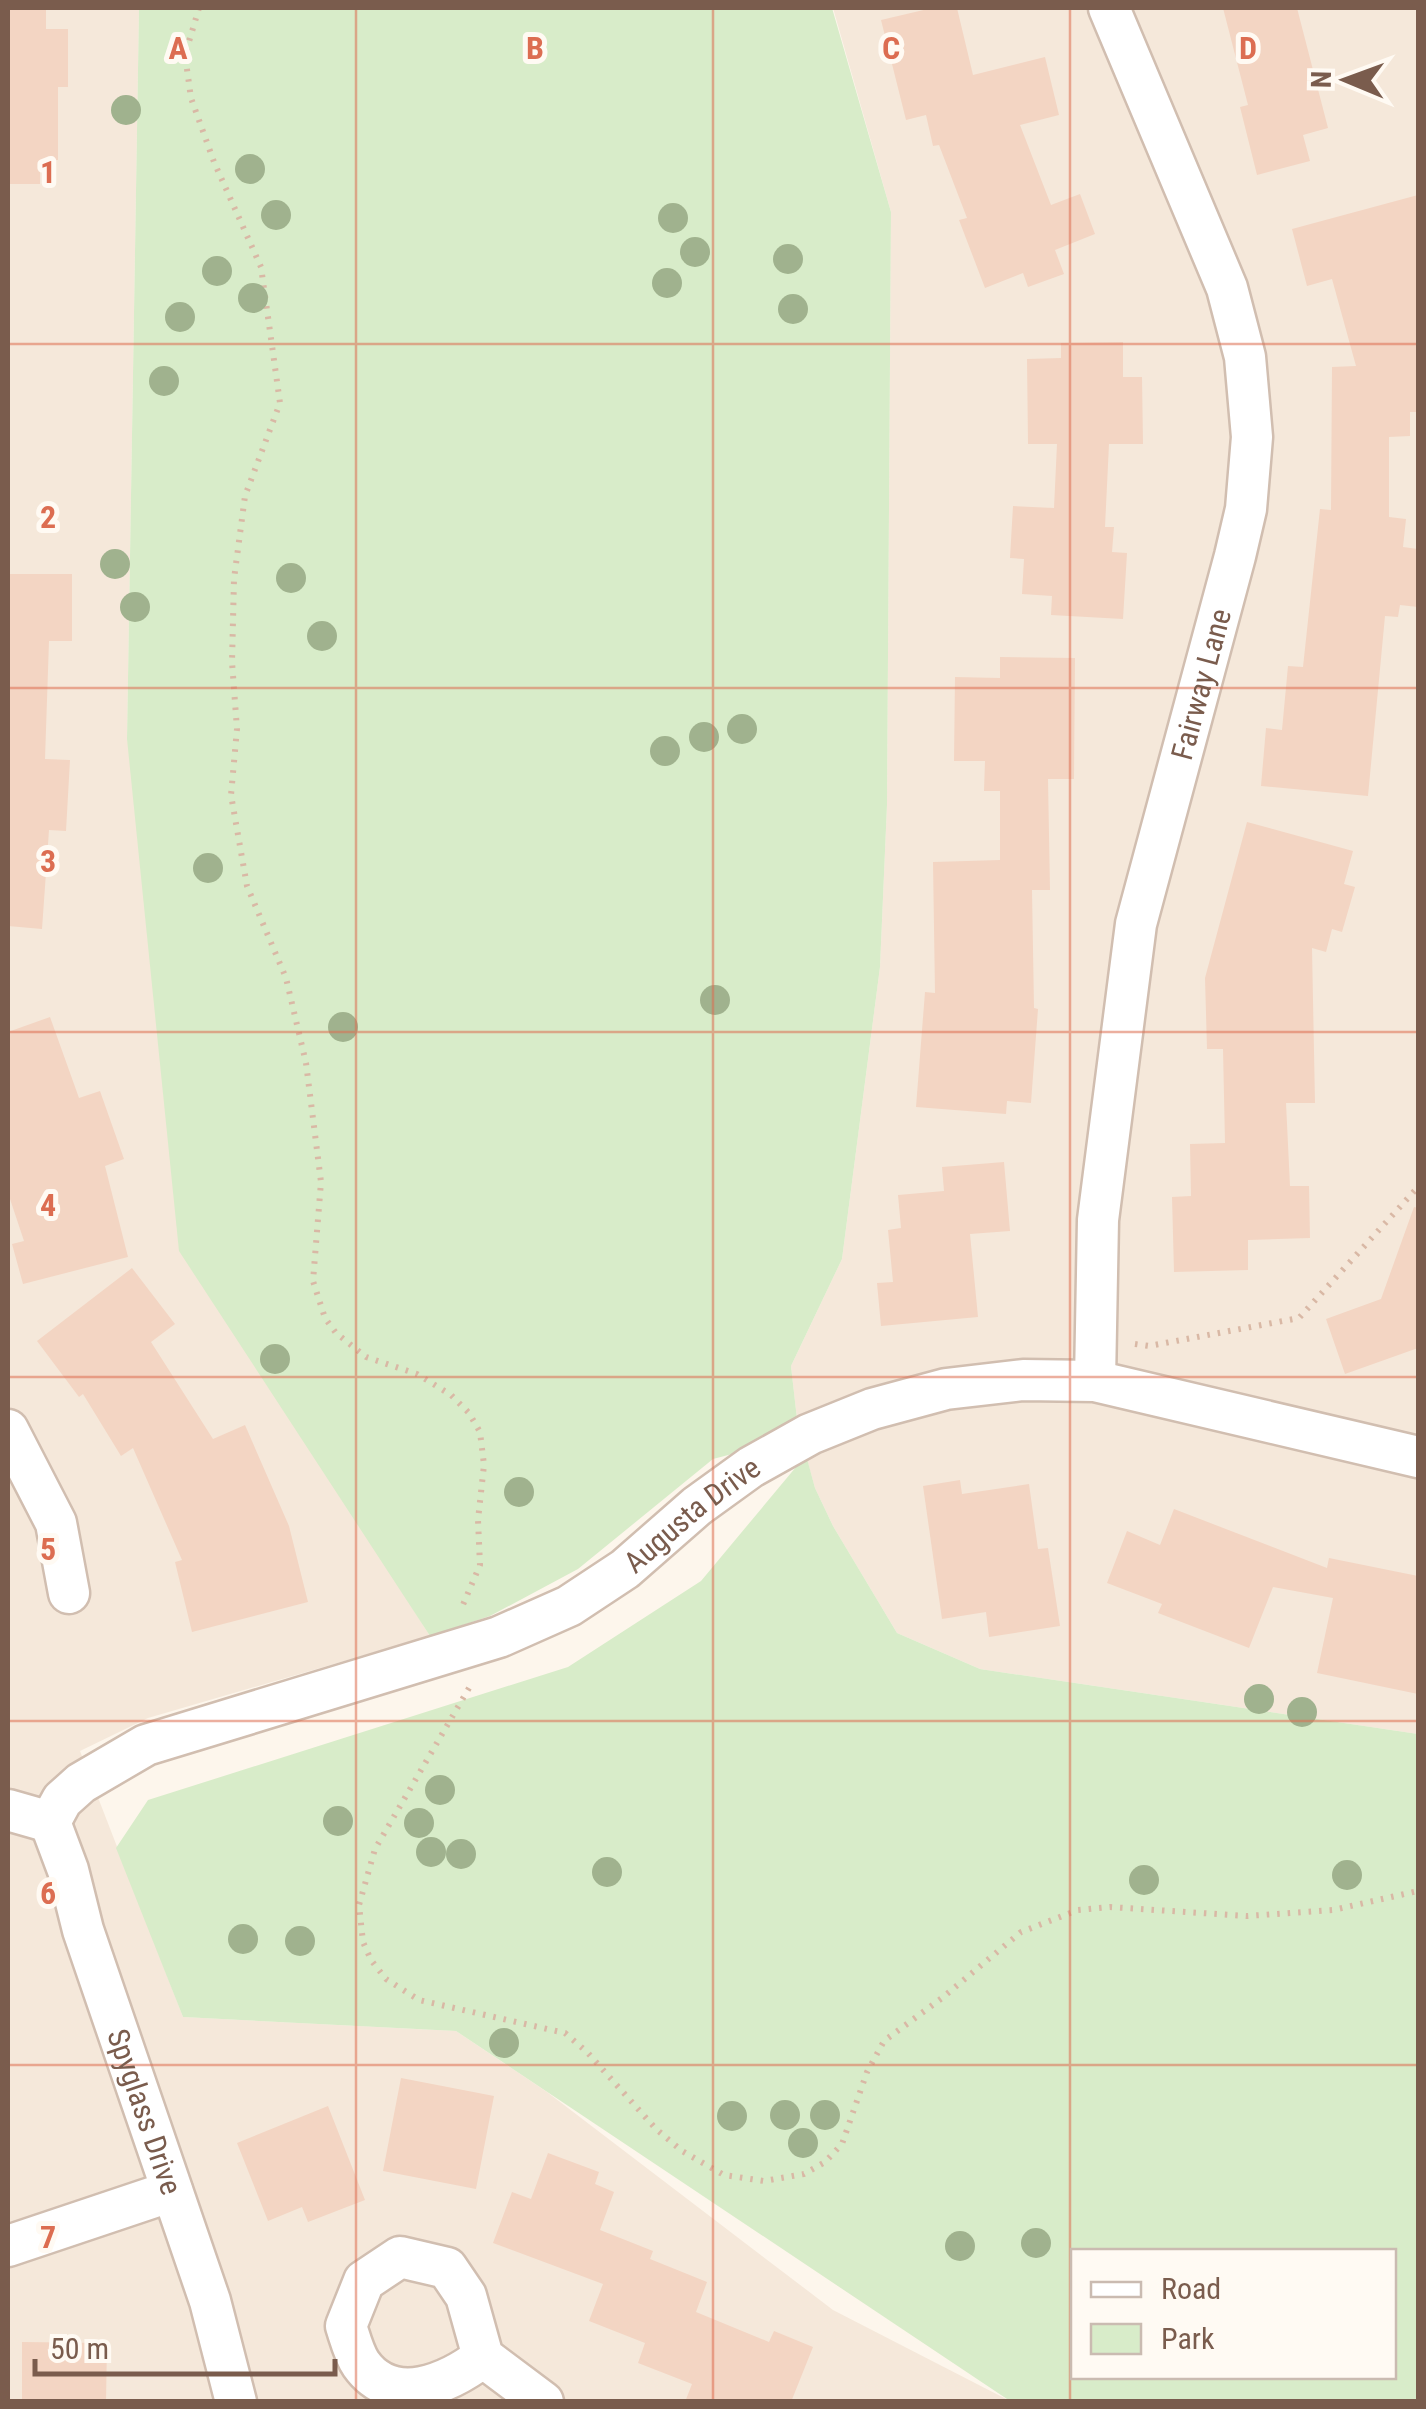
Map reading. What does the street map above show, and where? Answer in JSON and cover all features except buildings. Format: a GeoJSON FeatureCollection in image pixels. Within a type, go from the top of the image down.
{"type":"FeatureCollection","features":[{"type":"Feature","properties":{"kind":"street","name":"Fairway Lane"},"geometry":{"type":"LineString","coordinates":[[1095,1381],[1098,1220],[1136,924],[1236,556],[1246,509],[1252,437],[1245,358],[1227,288],[1110,8]]}},
{"type":"Feature","properties":{"kind":"street","name":"Augusta Drive"},"geometry":{"type":"LineString","coordinates":[[50,1822],[62,1800],[80,1783],[146,1745],[499,1637],[568,1606],[625,1569],[696,1506],[751,1467],[810,1434],[872,1409],[946,1389],[1023,1380],[1095,1381],[1418,1457]]}},
{"type":"Feature","properties":{"kind":"street"},"geometry":{"type":"LineString","coordinates":[[8,1430],[56,1523],[69,1593]]}},
{"type":"Feature","properties":{"kind":"street"},"geometry":{"type":"LineString","coordinates":[[8,1810],[50,1822]]}},
{"type":"Feature","properties":{"kind":"street","name":"Spyglass Drive"},"geometry":{"type":"LineString","coordinates":[[50,1822],[210,2302],[236,2402]]}},
{"type":"Feature","properties":{"kind":"street"},"geometry":{"type":"LineString","coordinates":[[8,2246],[172,2191]]}},
{"type":"Feature","properties":{"kind":"street"},"geometry":{"type":"LineString","coordinates":[[483,2356],[543,2402]]}},
{"type":"Feature","properties":{"kind":"path"},"geometry":{"type":"LineString","coordinates":[[199,8],[185,55],[191,98],[214,162],[261,267],[280,403],[245,496],[234,579],[232,662],[237,730],[231,795],[247,886],[286,978],[306,1063],[321,1182],[313,1281],[325,1318],[336,1333],[366,1357],[417,1374],[451,1395],[469,1412],[480,1432],[484,1465],[478,1520],[480,1566],[462,1600],[470,1687],[374,1849],[359,1904],[363,1942],[371,1960],[386,1978],[420,2000],[565,2033],[682,2151],[724,2175],[764,2181],[804,2174],[825,2162],[842,2144],[867,2072],[884,2041],[1021,1932],[1078,1910],[1110,1908],[1247,1916],[1333,1910],[1418,1891]]}},
{"type":"Feature","properties":{"kind":"path"},"geometry":{"type":"LineString","coordinates":[[1096,1341],[1149,1346],[1299,1318],[1418,1187]]}},
{"type":"Feature","properties":{"kind":"shaded area"},"geometry":{"type":"Polygon","coordinates":[[[8,8],[139,8],[127,739],[406,1598],[430,1636],[148,1718],[80,1751],[183,2017],[456,2031],[547,2092],[833,2310],[1010,2401],[8,2402],[8,8]]]}},
{"type":"Feature","properties":{"kind":"shaded area"},"geometry":{"type":"Polygon","coordinates":[[[833,8],[1418,8],[1418,1734],[980,1669],[897,1633],[833,1526],[815,1488],[798,1428],[791,1366],[842,1259],[880,967],[887,805],[891,212],[833,8]]]}},
{"type":"Feature","properties":{"kind":"green space"},"geometry":{"type":"Polygon","coordinates":[[[139,8],[832,8],[891,212],[887,805],[880,967],[842,1259],[791,1366],[798,1428],[755,1448],[713,1459],[578,1569],[490,1616],[430,1636],[179,1251],[127,739],[139,8]]]}},
{"type":"Feature","properties":{"kind":"green space"},"geometry":{"type":"Polygon","coordinates":[[[806,1455],[815,1488],[833,1526],[897,1633],[980,1669],[1418,1734],[1418,2401],[1010,2401],[456,2031],[183,2017],[116,1848],[148,1800],[568,1667],[701,1581],[806,1455]]]}}]}
